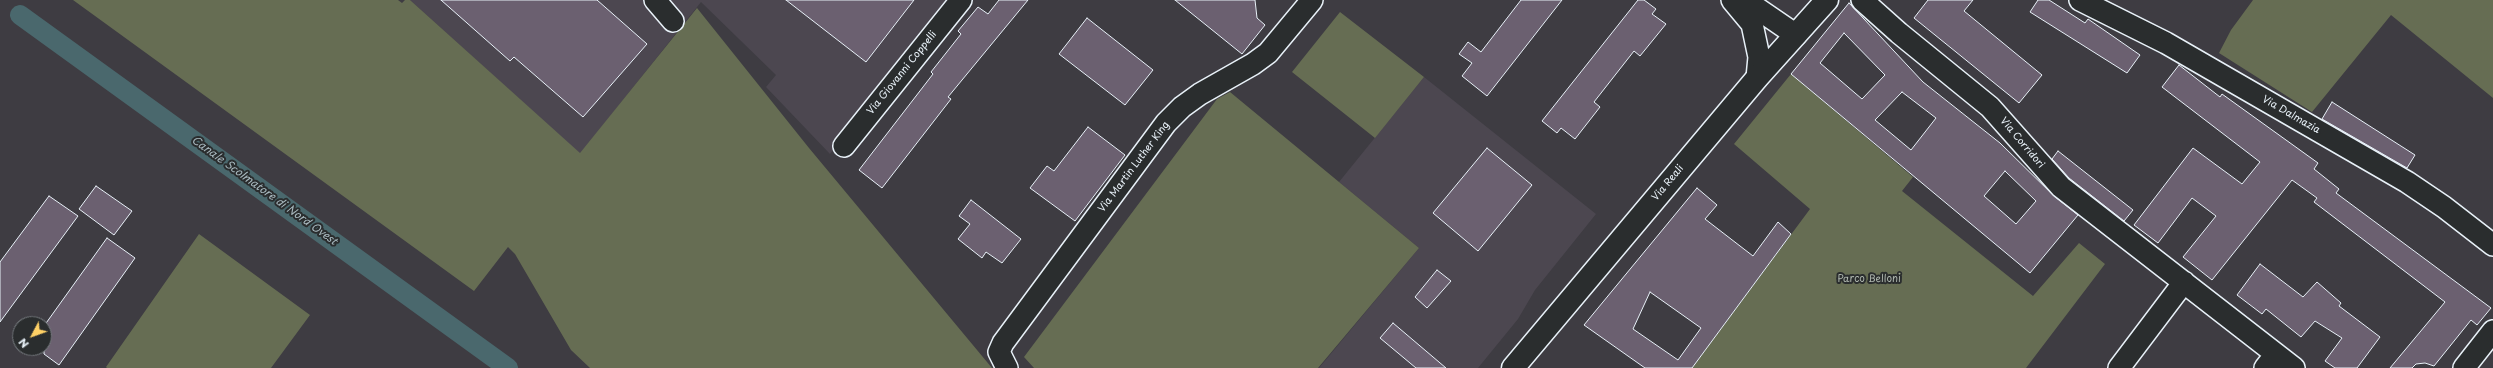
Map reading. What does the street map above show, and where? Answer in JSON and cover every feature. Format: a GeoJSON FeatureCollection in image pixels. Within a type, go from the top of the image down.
{"type":"FeatureCollection","features":[{"type":"Feature","properties":{"kind":"main road","name":"Via Reali"},"geometry":{"type":"LineString","coordinates":[[1513,368],[1757,78],[1827,0]]}},
{"type":"Feature","properties":{"kind":"street"},"geometry":{"type":"LineString","coordinates":[[654,0],[673,21]]}},
{"type":"Feature","properties":{"kind":"street","name":"Via Giovanni Coppelli"},"geometry":{"type":"LineString","coordinates":[[844,146],[961,0]]}},
{"type":"Feature","properties":{"kind":"street","name":"Via Martin Luther King"},"geometry":{"type":"LineString","coordinates":[[1007,368],[1000,352],[1002,342],[1166,123],[1182,107],[1200,94],[1253,64],[1268,53],[1312,0]]}},
{"type":"Feature","properties":{"kind":"street"},"geometry":{"type":"LineString","coordinates":[[1732,0],[1752,24],[1759,57],[1757,78]]}},
{"type":"Feature","properties":{"kind":"street"},"geometry":{"type":"LineString","coordinates":[[1745,0],[1796,35]]}},
{"type":"Feature","properties":{"kind":"street","name":"Via Corridori"},"geometry":{"type":"LineString","coordinates":[[1862,0],[1899,33],[1990,107],[2016,134],[2048,175],[2061,187],[2184,282],[2270,361],[2294,368]]}},
{"type":"Feature","properties":{"kind":"street","name":"Via Dalmazia"},"geometry":{"type":"LineString","coordinates":[[2080,0],[2166,43],[2407,182],[2444,207],[2493,245]]}},
{"type":"Feature","properties":{"kind":"street"},"geometry":{"type":"LineString","coordinates":[[2119,368],[2184,282]]}},
{"type":"Feature","properties":{"kind":"street"},"geometry":{"type":"LineString","coordinates":[[2464,368],[2493,332]]}},
{"type":"Feature","properties":{"kind":"shaded area"},"geometry":{"type":"Polygon","coordinates":[[[410,0],[951,0],[830,154],[766,87],[776,75],[701,2],[580,154],[410,0]]]}},
{"type":"Feature","properties":{"kind":"shaded area"},"geometry":{"type":"Polygon","coordinates":[[[1424,77],[1596,214],[1535,290],[1518,319],[1478,368],[1319,368],[1419,248],[1339,182],[1424,77]]]}},
{"type":"Feature","properties":{"kind":"green space"},"geometry":{"type":"Polygon","coordinates":[[[73,0],[398,0],[402,3],[405,0],[410,0],[580,153],[697,8],[809,148],[992,368],[590,368],[571,350],[515,254],[508,247],[474,291],[73,0]]]}},
{"type":"Feature","properties":{"kind":"green space"},"geometry":{"type":"Polygon","coordinates":[[[2253,0],[2493,0],[2493,98],[2391,15],[2312,112],[2219,53],[2231,30],[2253,0]]]}},
{"type":"Feature","properties":{"kind":"green space"},"geometry":{"type":"Polygon","coordinates":[[[1340,12],[1424,77],[1375,138],[1292,72],[1340,12]]]}},
{"type":"Feature","properties":{"kind":"green space","name":"Parco Belloni"},"geometry":{"type":"Polygon","coordinates":[[[1791,74],[1913,177],[1902,191],[2033,296],[2079,243],[2105,264],[2026,368],[1692,368],[1810,209],[1734,144],[1791,74]]]}},
{"type":"Feature","properties":{"kind":"green space"},"geometry":{"type":"Polygon","coordinates":[[[1230,92],[1419,248],[1318,368],[1034,368],[1024,357],[1217,99],[1230,92]]]}},
{"type":"Feature","properties":{"kind":"green space"},"geometry":{"type":"Polygon","coordinates":[[[199,234],[310,315],[271,368],[107,368],[106,367],[199,234]]]}},
{"type":"Feature","properties":{"kind":"building"},"geometry":{"type":"Polygon","coordinates":[[[441,0],[597,0],[647,44],[583,117],[514,57],[510,61],[441,0]]]}},
{"type":"Feature","properties":{"kind":"building"},"geometry":{"type":"Polygon","coordinates":[[[786,0],[914,0],[866,62],[786,0]]]}},
{"type":"Feature","properties":{"kind":"building"},"geometry":{"type":"Polygon","coordinates":[[[999,0],[1028,0],[948,97],[951,99],[882,188],[859,170],[933,74],[931,72],[961,34],[958,31],[978,7],[988,14],[999,0]]]}},
{"type":"Feature","properties":{"kind":"building"},"geometry":{"type":"Polygon","coordinates":[[[1175,0],[1255,0],[1257,18],[1265,25],[1242,54],[1175,0]]]}},
{"type":"Feature","properties":{"kind":"building"},"geometry":{"type":"Polygon","coordinates":[[[1521,0],[1562,0],[1487,96],[1462,76],[1472,63],[1459,54],[1468,42],[1481,52],[1521,0]]]}},
{"type":"Feature","properties":{"kind":"building"},"geometry":{"type":"Polygon","coordinates":[[[1638,0],[1644,0],[1656,9],[1652,14],[1666,24],[1640,56],[1634,51],[1594,102],[1600,107],[1575,139],[1561,128],[1557,133],[1542,121],[1638,0]]]}},
{"type":"Feature","properties":{"kind":"building"},"geometry":{"type":"Polygon","coordinates":[[[1928,0],[1973,0],[1964,11],[2042,75],[2019,103],[1914,18],[1928,0]]]}},
{"type":"Feature","properties":{"kind":"building"},"geometry":{"type":"Polygon","coordinates":[[[2038,0],[2049,0],[2085,23],[2088,19],[2140,55],[2127,73],[2030,12],[2038,0]]]}},
{"type":"Feature","properties":{"kind":"building"},"geometry":{"type":"Polygon","coordinates":[[[1849,3],[1923,82],[2000,143],[2054,196],[2078,215],[2030,273],[1791,74],[1849,3]],[[1844,33],[1820,63],[1862,99],[1885,75],[1844,33]],[[1902,92],[1875,120],[1911,150],[1936,118],[1902,92]],[[2005,171],[1984,196],[2016,224],[2036,201],[2005,171]]]}},
{"type":"Feature","properties":{"kind":"building"},"geometry":{"type":"Polygon","coordinates":[[[1087,18],[1153,70],[1125,105],[1059,54],[1087,18]]]}},
{"type":"Feature","properties":{"kind":"building"},"geometry":{"type":"Polygon","coordinates":[[[2179,65],[2220,97],[2222,94],[2318,163],[2314,169],[2339,189],[2336,193],[2491,308],[2477,325],[2471,320],[2434,366],[2425,363],[2416,364],[2412,368],[2390,368],[2445,302],[2314,202],[2317,198],[2292,180],[2212,280],[2183,257],[2216,216],[2192,198],[2158,243],[2134,225],[2193,148],[2242,184],[2260,162],[2162,87],[2179,65]]]}},
{"type":"Feature","properties":{"kind":"building"},"geometry":{"type":"Polygon","coordinates":[[[2332,102],[2415,155],[2407,168],[2322,119],[2332,102]]]}},
{"type":"Feature","properties":{"kind":"building"},"geometry":{"type":"Polygon","coordinates":[[[1088,127],[1125,155],[1075,221],[1030,188],[1047,166],[1054,171],[1088,127]]]}},
{"type":"Feature","properties":{"kind":"building"},"geometry":{"type":"Polygon","coordinates":[[[1487,148],[1532,185],[1478,251],[1433,213],[1487,148]]]}},
{"type":"Feature","properties":{"kind":"building"},"geometry":{"type":"Polygon","coordinates":[[[2058,151],[2133,210],[2124,221],[2069,178],[2052,159],[2058,151]]]}},
{"type":"Feature","properties":{"kind":"building"},"geometry":{"type":"Polygon","coordinates":[[[96,186],[132,211],[114,235],[79,209],[96,186]]]}},
{"type":"Feature","properties":{"kind":"building"},"geometry":{"type":"Polygon","coordinates":[[[1697,188],[1717,205],[1705,219],[1753,256],[1778,222],[1791,234],[1692,368],[1645,368],[1584,325],[1697,188]],[[1650,292],[1633,329],[1678,360],[1701,328],[1650,292]]]}},
{"type":"Feature","properties":{"kind":"building"},"geometry":{"type":"Polygon","coordinates":[[[49,196],[78,216],[0,322],[0,262],[49,196]]]}},
{"type":"Feature","properties":{"kind":"building"},"geometry":{"type":"Polygon","coordinates":[[[971,200],[1021,239],[1002,263],[986,252],[982,258],[958,239],[970,224],[959,216],[971,200]]]}},
{"type":"Feature","properties":{"kind":"building"},"geometry":{"type":"Polygon","coordinates":[[[107,238],[135,258],[59,365],[47,356],[52,356],[51,316],[107,238]]]}},
{"type":"Feature","properties":{"kind":"building"},"geometry":{"type":"Polygon","coordinates":[[[2260,264],[2303,297],[2317,282],[2341,303],[2339,306],[2380,337],[2357,368],[2335,368],[2325,361],[2342,338],[2315,321],[2301,337],[2266,309],[2262,314],[2237,295],[2260,264]]]}},
{"type":"Feature","properties":{"kind":"building"},"geometry":{"type":"Polygon","coordinates":[[[1437,270],[1451,281],[1427,308],[1415,297],[1437,270]]]}},
{"type":"Feature","properties":{"kind":"building"},"geometry":{"type":"Polygon","coordinates":[[[1393,323],[1446,368],[1416,368],[1380,338],[1393,323]]]}},
{"type":"Feature","properties":{"kind":"waterway","name":"Canale Scolmatore di Nord Ovest"},"geometry":{"type":"LineString","coordinates":[[20,15],[508,368]]}}]}
